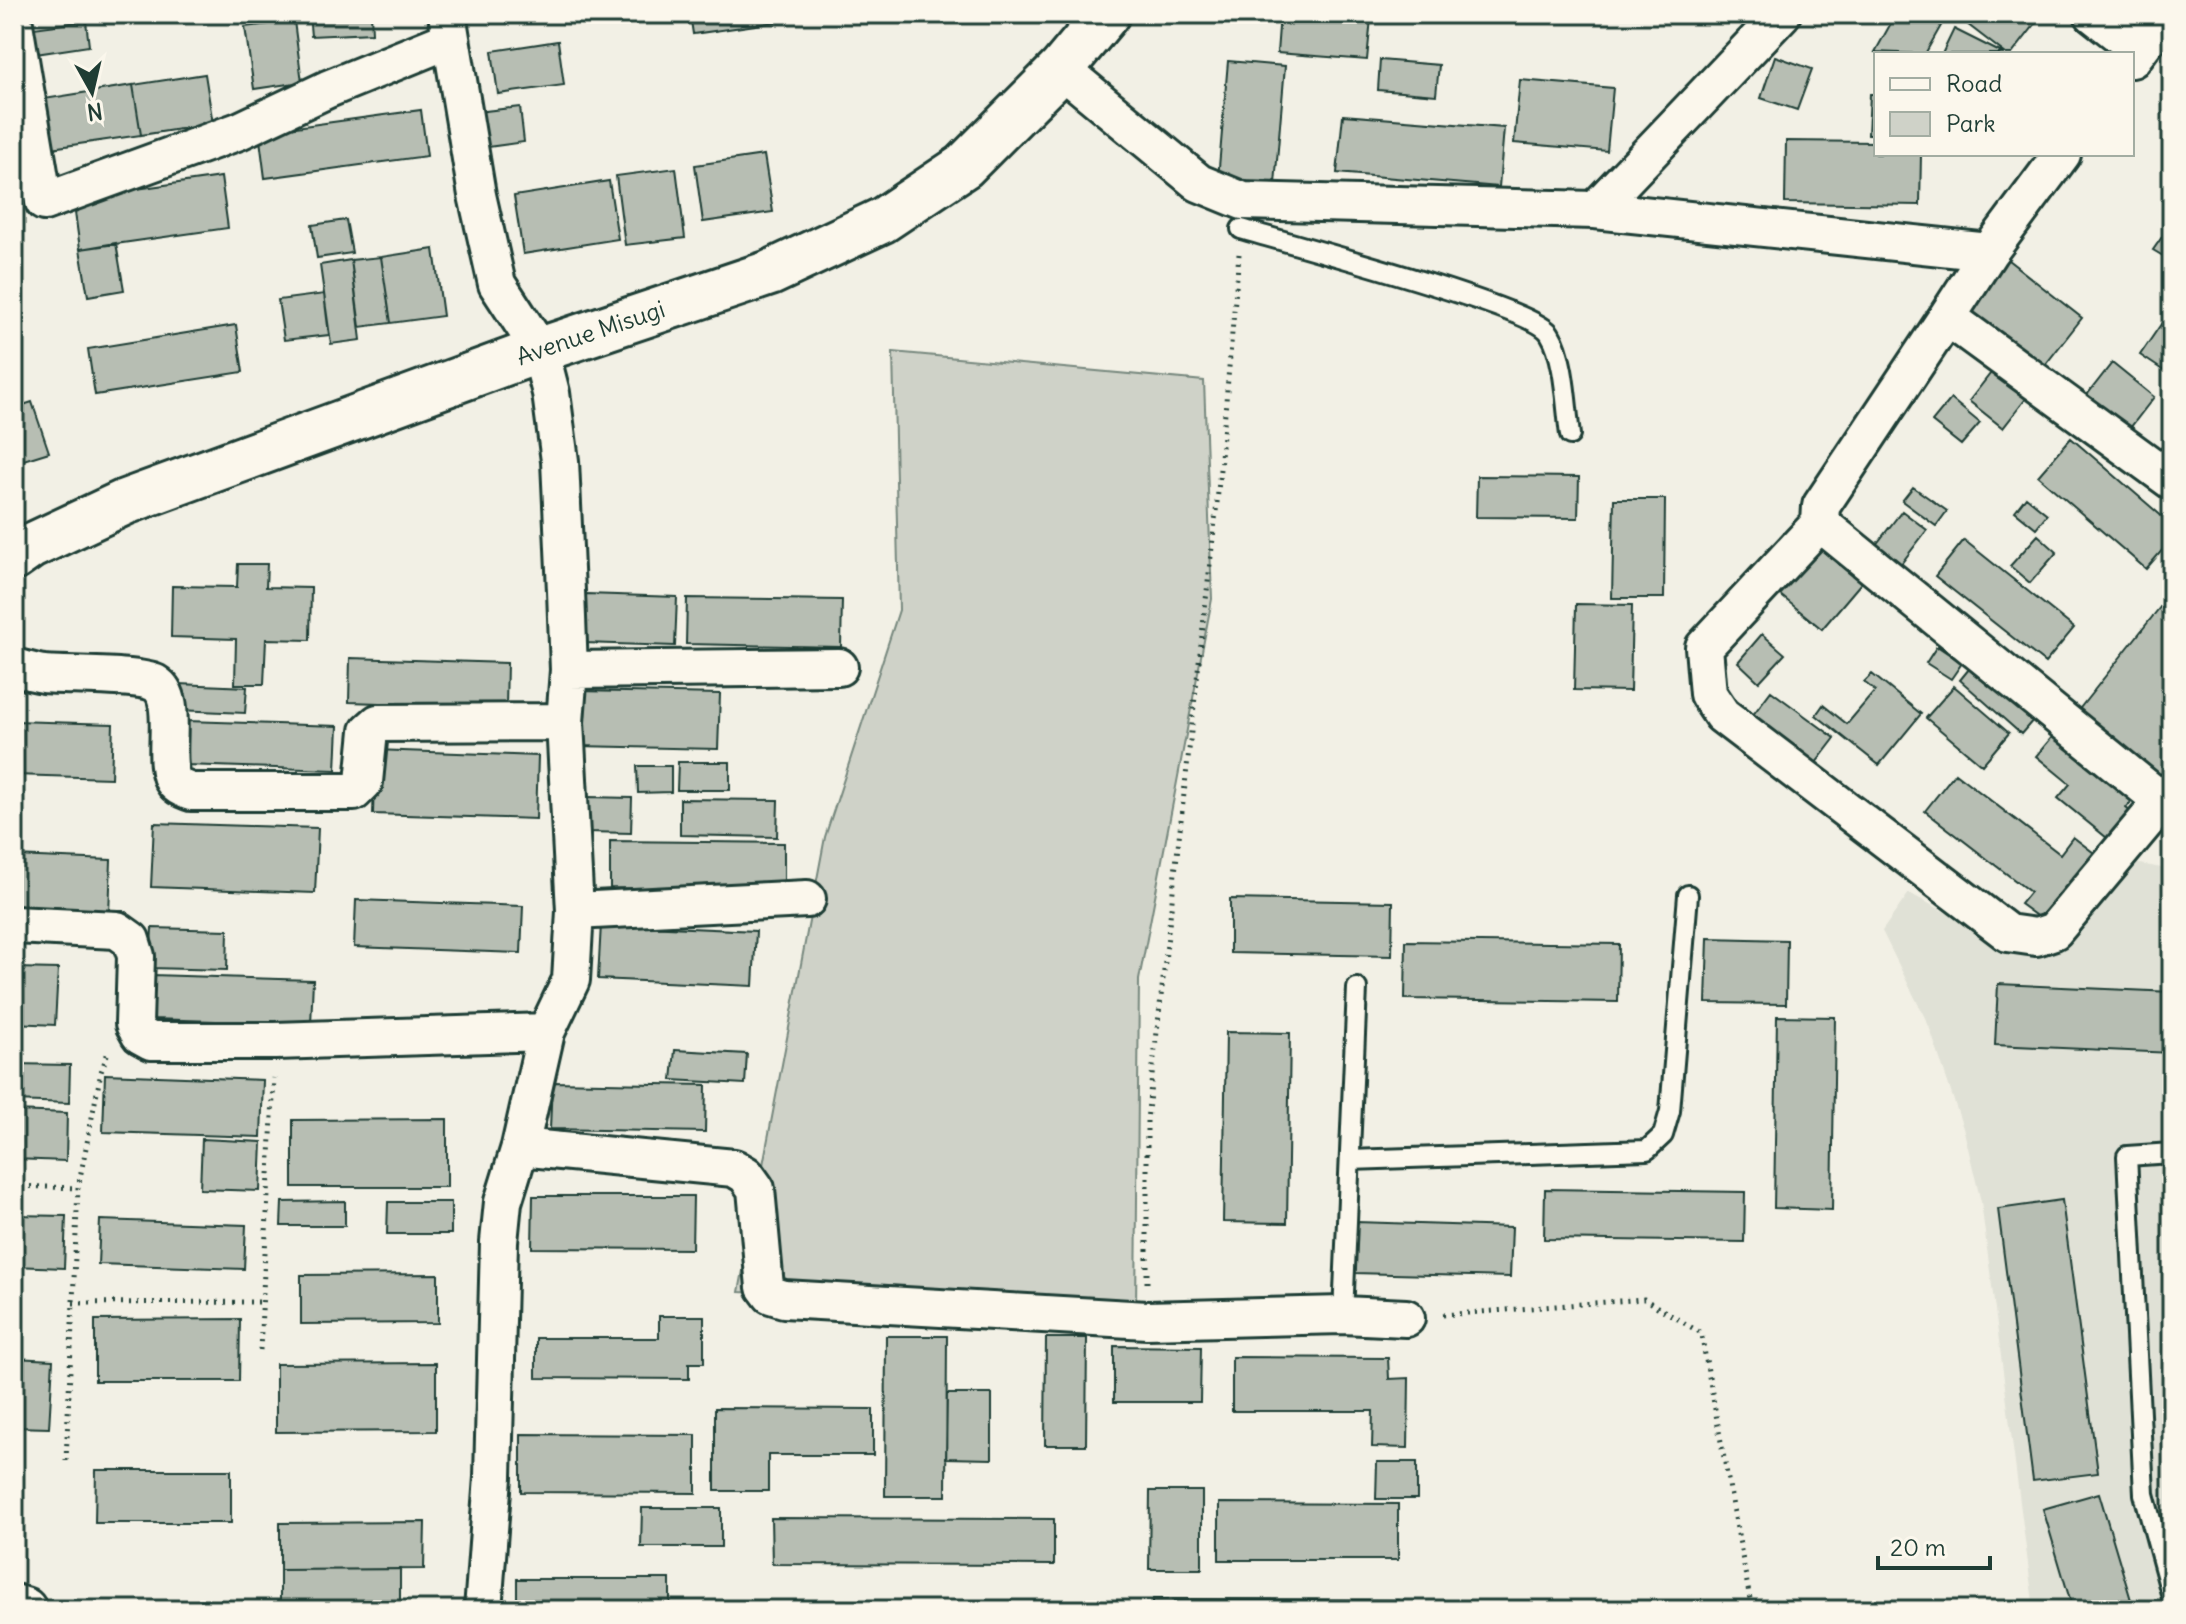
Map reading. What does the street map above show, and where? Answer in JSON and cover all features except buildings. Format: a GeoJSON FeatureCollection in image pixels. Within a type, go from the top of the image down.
{"type":"FeatureCollection","features":[{"type":"Feature","properties":{"kind":"street","name":"Avenue Misugi"},"geometry":{"type":"LineString","coordinates":[[14,558],[31,546],[125,502],[540,350],[770,273],[883,220],[964,166],[1061,69],[1107,14]]}},
{"type":"Feature","properties":{"kind":"street"},"geometry":{"type":"LineString","coordinates":[[1595,210],[1782,14]]}},
{"type":"Feature","properties":{"kind":"street"},"geometry":{"type":"LineString","coordinates":[[2093,14],[2133,52]]}},
{"type":"Feature","properties":{"kind":"street"},"geometry":{"type":"LineString","coordinates":[[2135,54],[2166,14]]}},
{"type":"Feature","properties":{"kind":"street"},"geometry":{"type":"LineString","coordinates":[[14,24],[29,208],[239,131],[449,27],[477,195],[497,284],[540,350],[551,393],[560,461],[569,670],[565,722],[575,911],[571,980],[546,1032],[520,1147],[503,1202],[499,1242],[493,1477],[483,1610]]}},
{"type":"Feature","properties":{"kind":"street"},"geometry":{"type":"LineString","coordinates":[[1061,69],[1199,183],[1243,201],[1595,210],[1989,252]]}},
{"type":"Feature","properties":{"kind":"street"},"geometry":{"type":"LineString","coordinates":[[1820,523],[2167,795],[2054,931],[2036,937],[2008,933],[1722,715],[1708,694],[1704,647],[1820,523],[1821,506],[1989,252],[2061,156]]}},
{"type":"Feature","properties":{"kind":"street"},"geometry":{"type":"LineString","coordinates":[[1947,317],[2172,481]]}},
{"type":"Feature","properties":{"kind":"street"},"geometry":{"type":"LineString","coordinates":[[14,667],[41,674],[137,679],[155,683],[163,693],[168,714],[171,775],[177,786],[191,792],[354,792],[364,782],[369,731],[378,723],[565,722]]}},
{"type":"Feature","properties":{"kind":"street"},"geometry":{"type":"LineString","coordinates":[[569,670],[839,667]]}},
{"type":"Feature","properties":{"kind":"street"},"geometry":{"type":"LineString","coordinates":[[575,911],[807,899]]}},
{"type":"Feature","properties":{"kind":"street"},"geometry":{"type":"LineString","coordinates":[[14,925],[117,930],[131,940],[136,956],[134,1024],[140,1035],[151,1041],[275,1041],[546,1032]]}},
{"type":"Feature","properties":{"kind":"street"},"geometry":{"type":"LineString","coordinates":[[520,1147],[734,1168],[746,1175],[756,1189],[765,1287],[771,1295],[784,1299],[1147,1320],[1343,1315],[1406,1318]]}},
{"type":"Feature","properties":{"kind":"street"},"geometry":{"type":"LineString","coordinates":[[14,1607],[24,1610]]}},
{"type":"Feature","properties":{"kind":"lane"},"geometry":{"type":"LineString","coordinates":[[1241,229],[1481,300],[1531,320],[1550,332],[1558,358],[1570,435]]}},
{"type":"Feature","properties":{"kind":"lane"},"geometry":{"type":"LineString","coordinates":[[1350,1160],[1647,1150],[1663,1135],[1670,1111],[1688,895]]}},
{"type":"Feature","properties":{"kind":"lane"},"geometry":{"type":"LineString","coordinates":[[1343,1315],[1357,988]]}},
{"type":"Feature","properties":{"kind":"lane"},"geometry":{"type":"LineString","coordinates":[[2172,1153],[2127,1156],[2144,1494],[2172,1597]]}},
{"type":"Feature","properties":{"kind":"path"},"geometry":{"type":"LineString","coordinates":[[1147,1320],[1147,1120],[1217,503],[1241,229]]}},
{"type":"Feature","properties":{"kind":"path"},"geometry":{"type":"LineString","coordinates":[[66,1461],[78,1188],[101,1072],[109,1049],[140,1035]]}},
{"type":"Feature","properties":{"kind":"path"},"geometry":{"type":"LineString","coordinates":[[260,1350],[275,1041]]}},
{"type":"Feature","properties":{"kind":"path"},"geometry":{"type":"LineString","coordinates":[[14,1186],[78,1188]]}},
{"type":"Feature","properties":{"kind":"path"},"geometry":{"type":"LineString","coordinates":[[1406,1318],[1644,1299],[1701,1333],[1752,1610]]}},
{"type":"Feature","properties":{"kind":"path"},"geometry":{"type":"LineString","coordinates":[[73,1303],[263,1302]]}},
{"type":"Feature","properties":{"kind":"shaded area"},"geometry":{"type":"Polygon","coordinates":[[[2135,863],[2172,870],[2172,1610],[2034,1610],[1981,1202],[1964,1131],[1929,1026],[1882,931],[1909,893],[2005,944],[2059,942],[2135,863]]]}},
{"type":"Feature","properties":{"kind":"green space"},"geometry":{"type":"Polygon","coordinates":[[[893,352],[1204,381],[1212,599],[1139,980],[1136,1310],[739,1292],[825,837],[899,610],[893,352]]]}}]}
